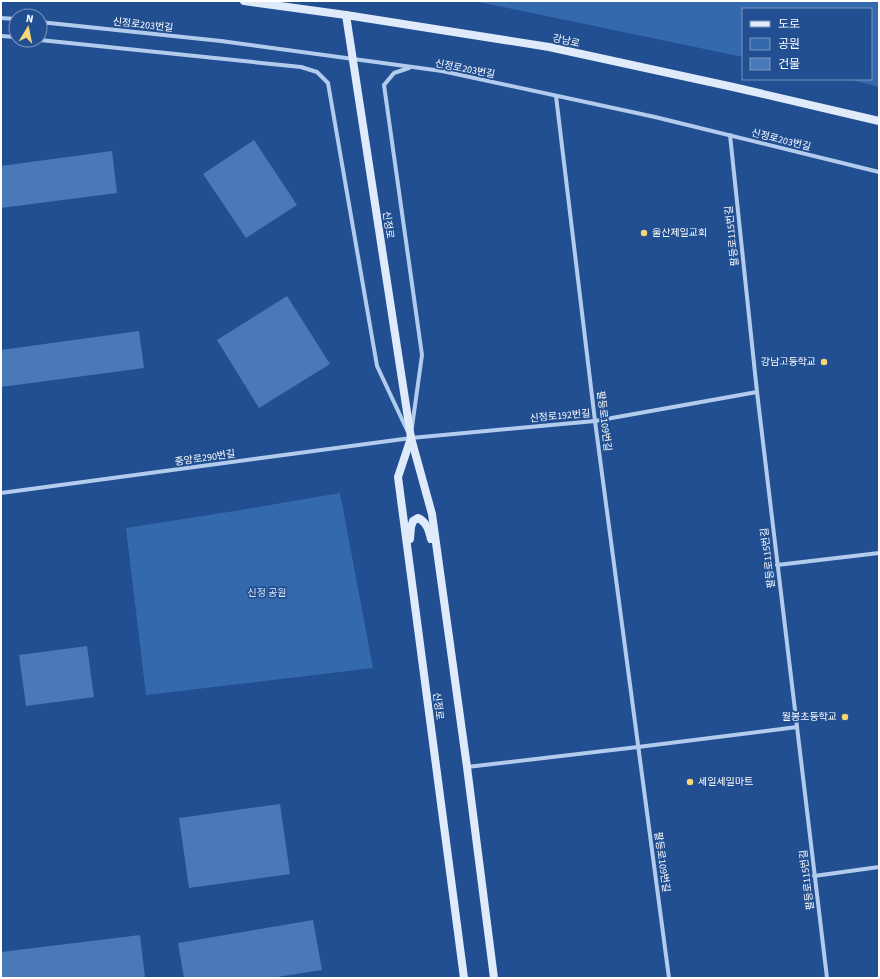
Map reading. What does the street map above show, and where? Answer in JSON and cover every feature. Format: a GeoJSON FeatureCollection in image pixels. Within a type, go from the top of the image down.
{"type":"FeatureCollection","features":[{"type":"Feature","properties":{"kind":"main road","name":"강남로"},"geometry":{"type":"LineString","coordinates":[[244,1],[346,15],[549,47],[733,87],[879,121]]}},
{"type":"Feature","properties":{"kind":"main road","name":"신정로"},"geometry":{"type":"LineString","coordinates":[[346,15],[411,438],[432,514],[494,978]]}},
{"type":"Feature","properties":{"kind":"main road","name":"신정로"},"geometry":{"type":"LineString","coordinates":[[411,438],[398,476],[465,978]]}},
{"type":"Feature","properties":{"kind":"main road"},"geometry":{"type":"LineString","coordinates":[[411,571],[410,535],[413,521],[418,518],[423,520],[427,525],[439,569]]}},
{"type":"Feature","properties":{"kind":"street","name":"신정로203번길"},"geometry":{"type":"LineString","coordinates":[[48,23],[221,41],[442,71],[655,117],[879,172]]}},
{"type":"Feature","properties":{"kind":"street"},"geometry":{"type":"LineString","coordinates":[[48,41],[301,67],[318,72],[328,83],[377,366],[411,438]]}},
{"type":"Feature","properties":{"kind":"street"},"geometry":{"type":"LineString","coordinates":[[410,67],[394,73],[384,85],[422,355],[411,438]]}},
{"type":"Feature","properties":{"kind":"street","name":"팔등로109번길"},"geometry":{"type":"LineString","coordinates":[[556,96],[595,421],[669,978]]}},
{"type":"Feature","properties":{"kind":"street","name":"팔등로115번길"},"geometry":{"type":"LineString","coordinates":[[730,135],[757,392],[827,978]]}},
{"type":"Feature","properties":{"kind":"street","name":"신정로192번길"},"geometry":{"type":"LineString","coordinates":[[411,438],[595,421],[757,392]]}},
{"type":"Feature","properties":{"kind":"street","name":"중앙로290번길"},"geometry":{"type":"LineString","coordinates":[[1,493],[411,438]]}},
{"type":"Feature","properties":{"kind":"street"},"geometry":{"type":"LineString","coordinates":[[777,565],[879,553]]}},
{"type":"Feature","properties":{"kind":"street"},"geometry":{"type":"LineString","coordinates":[[467,767],[797,727]]}},
{"type":"Feature","properties":{"kind":"street"},"geometry":{"type":"LineString","coordinates":[[814,876],[879,867]]}},
{"type":"Feature","properties":{"kind":"green space"},"geometry":{"type":"Polygon","coordinates":[[[474,1],[879,1],[879,87],[853,80],[872,80],[872,8],[742,8],[742,57],[474,1]]]}},
{"type":"Feature","properties":{"kind":"green space","name":"신정 공원"},"geometry":{"type":"Polygon","coordinates":[[[340,493],[373,668],[146,695],[126,528],[340,493]]]}},
{"type":"Feature","properties":{"kind":"building"},"geometry":{"type":"Polygon","coordinates":[[[254,140],[297,205],[246,238],[203,174],[254,140]]]}},
{"type":"Feature","properties":{"kind":"building"},"geometry":{"type":"Polygon","coordinates":[[[112,151],[117,193],[1,208],[1,166],[112,151]]]}},
{"type":"Feature","properties":{"kind":"building"},"geometry":{"type":"Polygon","coordinates":[[[287,296],[330,364],[259,408],[217,340],[287,296]]]}},
{"type":"Feature","properties":{"kind":"building"},"geometry":{"type":"Polygon","coordinates":[[[139,331],[144,368],[1,387],[1,350],[139,331]]]}},
{"type":"Feature","properties":{"kind":"building"},"geometry":{"type":"Polygon","coordinates":[[[87,646],[94,697],[26,706],[19,655],[87,646]]]}},
{"type":"Feature","properties":{"kind":"building"},"geometry":{"type":"Polygon","coordinates":[[[280,804],[290,874],[189,888],[179,818],[280,804]]]}},
{"type":"Feature","properties":{"kind":"building"},"geometry":{"type":"Polygon","coordinates":[[[313,920],[322,970],[271,978],[184,978],[178,943],[313,920]]]}},
{"type":"Feature","properties":{"kind":"building"},"geometry":{"type":"Polygon","coordinates":[[[140,935],[145,978],[1,978],[1,952],[140,935]]]}},
{"type":"Feature","properties":{"kind":"place","name":"울산제일교회"},"geometry":{"type":"Point","coordinates":[644,233]}},
{"type":"Feature","properties":{"kind":"place","name":"강남고등학교"},"geometry":{"type":"Point","coordinates":[824,362]}},
{"type":"Feature","properties":{"kind":"place","name":"월봉초등학교"},"geometry":{"type":"Point","coordinates":[845,717]}},
{"type":"Feature","properties":{"kind":"place","name":"세일세일마트"},"geometry":{"type":"Point","coordinates":[690,782]}}]}
